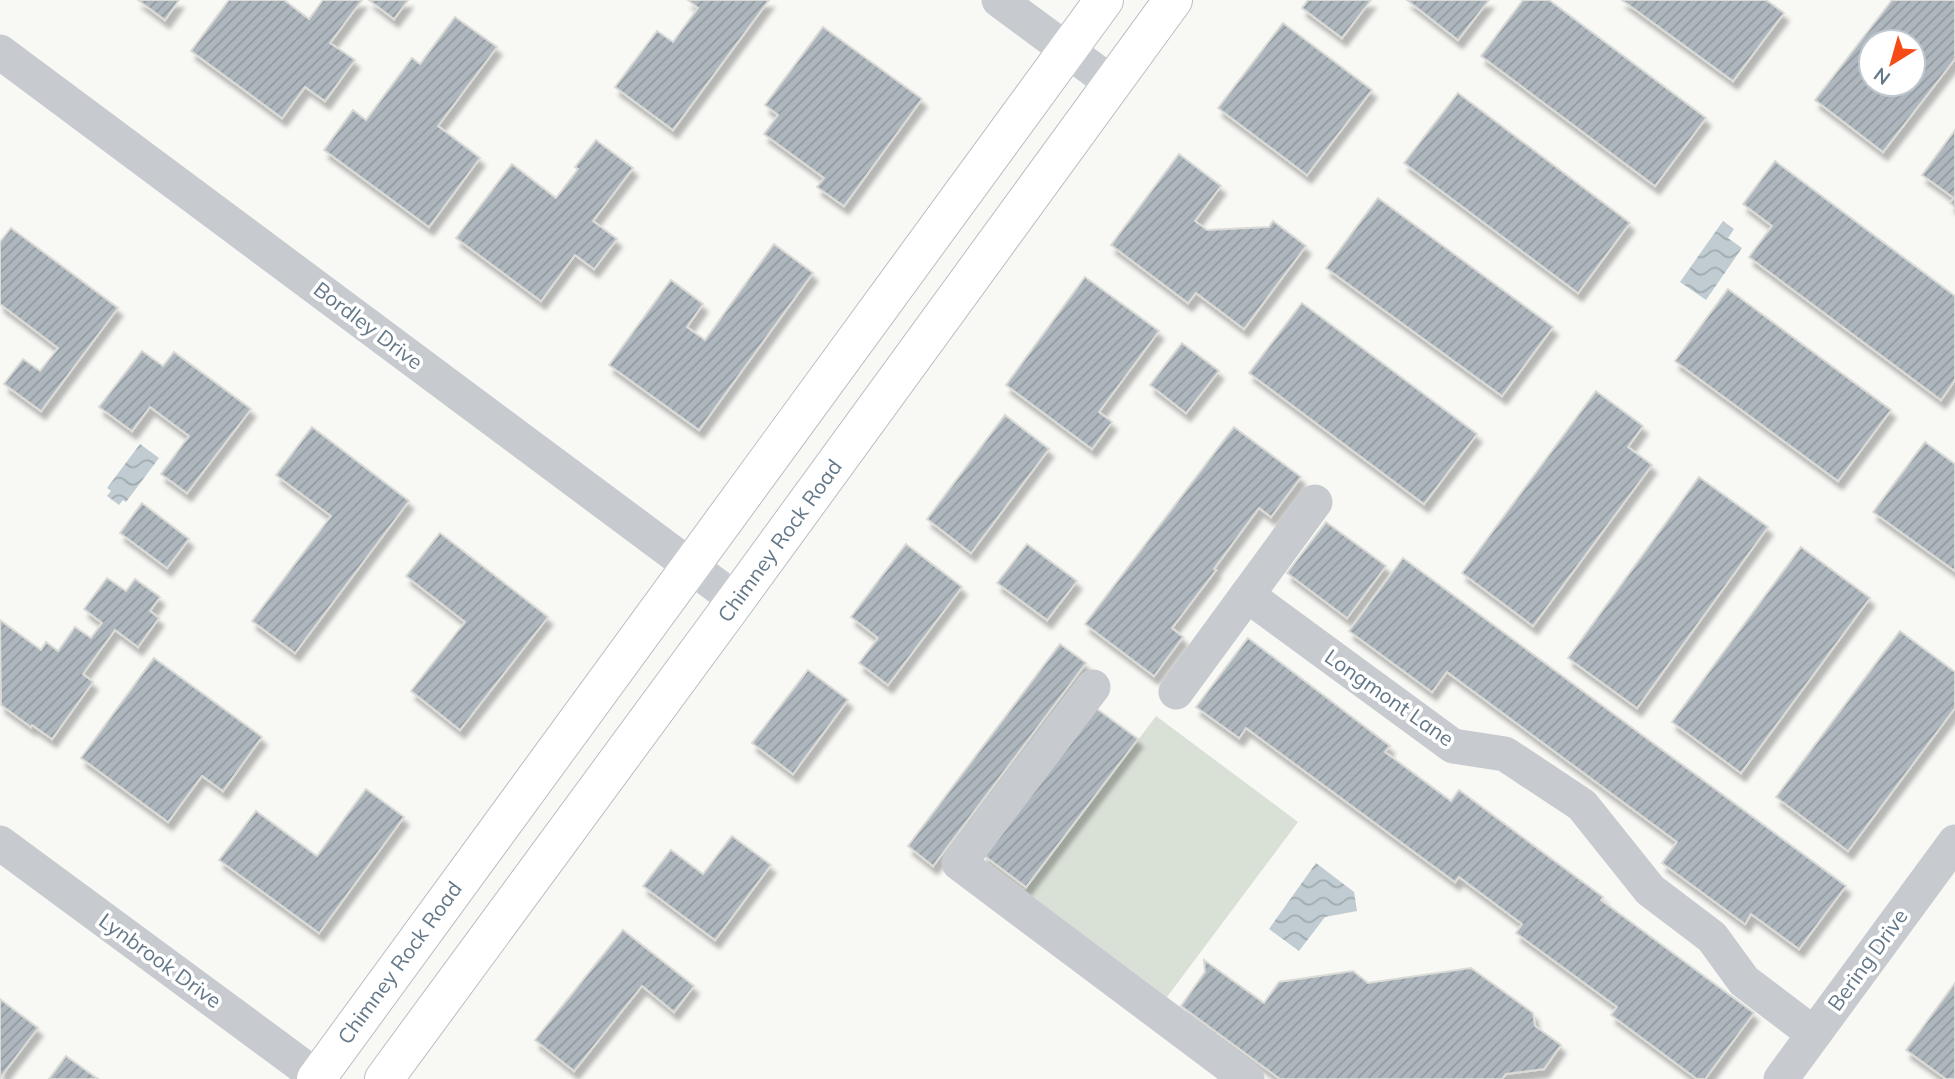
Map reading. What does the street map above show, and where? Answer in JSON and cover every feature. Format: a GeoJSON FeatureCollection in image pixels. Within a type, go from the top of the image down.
{"type":"FeatureCollection","features":[{"type":"Feature","properties":{"kind":"main road","name":"Chimney Rock Road"},"geometry":{"type":"LineString","coordinates":[[318,1078],[1104,0]]}},
{"type":"Feature","properties":{"kind":"main road","name":"Chimney Rock Road"},"geometry":{"type":"LineString","coordinates":[[384,1079],[737,600],[1173,0]]}},
{"type":"Feature","properties":{"kind":"street"},"geometry":{"type":"LineString","coordinates":[[999,0],[1113,85]]}},
{"type":"Feature","properties":{"kind":"street","name":"Bordley Drive"},"geometry":{"type":"LineString","coordinates":[[0,52],[737,600]]}},
{"type":"Feature","properties":{"kind":"street"},"geometry":{"type":"LineString","coordinates":[[1176,692],[1315,502]]}},
{"type":"Feature","properties":{"kind":"street","name":"Longmont Lane"},"geometry":{"type":"LineString","coordinates":[[1247,595],[1453,746],[1505,754],[1582,805],[1650,890],[1712,937],[1744,981],[1814,1034]]}},
{"type":"Feature","properties":{"kind":"street"},"geometry":{"type":"LineString","coordinates":[[1093,687],[958,863],[1247,1079]]}},
{"type":"Feature","properties":{"kind":"street","name":"Bering Drive"},"geometry":{"type":"LineString","coordinates":[[1781,1079],[1955,842]]}},
{"type":"Feature","properties":{"kind":"street","name":"Lynbrook Drive"},"geometry":{"type":"LineString","coordinates":[[0,843],[318,1078]]}},
{"type":"Feature","properties":{"kind":"shaded area"},"geometry":{"type":"Polygon","coordinates":[[[1156,716],[1298,822],[1167,997],[1025,891],[1156,716]]]}},
{"type":"Feature","properties":{"kind":"water"},"geometry":{"type":"Polygon","coordinates":[[[1723,221],[1734,229],[1728,238],[1742,248],[1706,300],[1680,282],[1723,221]]]}},
{"type":"Feature","properties":{"kind":"water"},"geometry":{"type":"Polygon","coordinates":[[[140,444],[159,458],[126,502],[123,500],[119,505],[107,496],[111,491],[107,488],[140,444]]]}},
{"type":"Feature","properties":{"kind":"water"},"geometry":{"type":"Polygon","coordinates":[[[1316,863],[1354,892],[1357,911],[1325,917],[1299,951],[1269,929],[1316,863]]]}},
{"type":"Feature","properties":{"kind":"building"},"geometry":{"type":"Polygon","coordinates":[[[138,0],[179,0],[165,20],[138,0]]]}},
{"type":"Feature","properties":{"kind":"building"},"geometry":{"type":"Polygon","coordinates":[[[229,0],[284,0],[309,19],[323,0],[362,0],[330,43],[355,60],[325,101],[305,87],[282,118],[191,51],[229,0]]]}},
{"type":"Feature","properties":{"kind":"building"},"geometry":{"type":"Polygon","coordinates":[[[369,0],[408,0],[394,19],[369,0]]]}},
{"type":"Feature","properties":{"kind":"building"},"geometry":{"type":"Polygon","coordinates":[[[688,0],[769,0],[673,130],[615,87],[657,31],[673,42],[698,8],[688,0]]]}},
{"type":"Feature","properties":{"kind":"building"},"geometry":{"type":"Polygon","coordinates":[[[1308,0],[1371,0],[1342,38],[1302,8],[1308,0]]]}},
{"type":"Feature","properties":{"kind":"building"},"geometry":{"type":"Polygon","coordinates":[[[1407,0],[1489,0],[1458,40],[1407,0]]]}},
{"type":"Feature","properties":{"kind":"building"},"geometry":{"type":"Polygon","coordinates":[[[1523,0],[1549,0],[1706,118],[1655,186],[1481,56],[1523,0]]]}},
{"type":"Feature","properties":{"kind":"building"},"geometry":{"type":"Polygon","coordinates":[[[1622,0],[1766,0],[1784,13],[1733,81],[1622,0]]]}},
{"type":"Feature","properties":{"kind":"building"},"geometry":{"type":"Polygon","coordinates":[[[1892,0],[1955,0],[1955,59],[1927,95],[1927,28],[1870,28],[1892,0]]]}},
{"type":"Feature","properties":{"kind":"building"},"geometry":{"type":"Polygon","coordinates":[[[455,17],[497,47],[438,126],[480,158],[429,227],[324,150],[353,110],[366,120],[412,58],[420,64],[455,17]]]}},
{"type":"Feature","properties":{"kind":"building"},"geometry":{"type":"Polygon","coordinates":[[[1283,23],[1372,90],[1307,175],[1218,108],[1283,23]]]}},
{"type":"Feature","properties":{"kind":"building"},"geometry":{"type":"Polygon","coordinates":[[[823,27],[922,99],[844,206],[817,187],[824,178],[764,134],[778,115],[765,105],[823,27]]]}},
{"type":"Feature","properties":{"kind":"building"},"geometry":{"type":"Polygon","coordinates":[[[1857,45],[1857,98],[1925,98],[1883,152],[1815,100],[1857,45]]]}},
{"type":"Feature","properties":{"kind":"building"},"geometry":{"type":"Polygon","coordinates":[[[1458,93],[1630,223],[1578,293],[1404,163],[1458,93]]]}},
{"type":"Feature","properties":{"kind":"building"},"geometry":{"type":"Polygon","coordinates":[[[1955,130],[1955,207],[1950,203],[1954,198],[1922,175],[1955,130]]]}},
{"type":"Feature","properties":{"kind":"building"},"geometry":{"type":"Polygon","coordinates":[[[596,140],[633,168],[593,221],[617,239],[594,269],[575,255],[541,301],[456,238],[512,164],[556,198],[596,140]]]}},
{"type":"Feature","properties":{"kind":"building"},"geometry":{"type":"Polygon","coordinates":[[[1179,154],[1221,186],[1195,221],[1207,230],[1269,227],[1273,221],[1306,246],[1244,329],[1196,293],[1188,303],[1111,245],[1179,154]]]}},
{"type":"Feature","properties":{"kind":"building"},"geometry":{"type":"Polygon","coordinates":[[[1775,161],[1955,296],[1955,380],[1941,400],[1749,257],[1772,226],[1743,204],[1775,161]]]}},
{"type":"Feature","properties":{"kind":"building"},"geometry":{"type":"Polygon","coordinates":[[[1378,198],[1553,327],[1502,396],[1326,268],[1378,198]]]}},
{"type":"Feature","properties":{"kind":"building"},"geometry":{"type":"Polygon","coordinates":[[[11,228],[118,308],[41,411],[4,384],[23,359],[40,371],[58,348],[0,304],[0,242],[11,228]]]}},
{"type":"Feature","properties":{"kind":"building"},"geometry":{"type":"Polygon","coordinates":[[[774,244],[813,273],[699,430],[609,365],[671,280],[703,304],[687,327],[705,340],[774,244]]]}},
{"type":"Feature","properties":{"kind":"building"},"geometry":{"type":"Polygon","coordinates":[[[1085,277],[1159,331],[1099,412],[1112,422],[1092,449],[1006,385],[1085,277]]]}},
{"type":"Feature","properties":{"kind":"building"},"geometry":{"type":"Polygon","coordinates":[[[1728,289],[1891,410],[1838,481],[1675,361],[1728,289]]]}},
{"type":"Feature","properties":{"kind":"building"},"geometry":{"type":"Polygon","coordinates":[[[1302,303],[1477,434],[1424,504],[1249,373],[1302,303]]]}},
{"type":"Feature","properties":{"kind":"building"},"geometry":{"type":"Polygon","coordinates":[[[1182,343],[1219,371],[1186,413],[1150,385],[1182,343]]]}},
{"type":"Feature","properties":{"kind":"building"},"geometry":{"type":"Polygon","coordinates":[[[142,351],[163,366],[174,352],[251,409],[187,493],[161,474],[189,436],[150,407],[132,431],[99,407],[142,351]]]}},
{"type":"Feature","properties":{"kind":"building"},"geometry":{"type":"Polygon","coordinates":[[[1596,391],[1643,426],[1628,447],[1652,465],[1533,626],[1462,573],[1596,391]]]}},
{"type":"Feature","properties":{"kind":"building"},"geometry":{"type":"Polygon","coordinates":[[[1005,415],[1049,449],[971,553],[927,519],[1005,415]]]}},
{"type":"Feature","properties":{"kind":"building"},"geometry":{"type":"Polygon","coordinates":[[[312,427],[409,501],[295,653],[252,621],[331,516],[276,475],[312,427]]]}},
{"type":"Feature","properties":{"kind":"building"},"geometry":{"type":"Polygon","coordinates":[[[1234,427],[1301,477],[1271,517],[1259,508],[1172,628],[1183,637],[1154,676],[1085,624],[1234,427]]]}},
{"type":"Feature","properties":{"kind":"building"},"geometry":{"type":"Polygon","coordinates":[[[1925,442],[1955,464],[1955,571],[1873,512],[1925,442]]]}},
{"type":"Feature","properties":{"kind":"building"},"geometry":{"type":"Polygon","coordinates":[[[1699,477],[1768,527],[1637,708],[1568,658],[1699,477]]]}},
{"type":"Feature","properties":{"kind":"building"},"geometry":{"type":"Polygon","coordinates":[[[142,503],[189,539],[167,568],[120,533],[142,503]]]}},
{"type":"Feature","properties":{"kind":"building"},"geometry":{"type":"Polygon","coordinates":[[[1326,522],[1386,566],[1347,618],[1287,573],[1326,522]]]}},
{"type":"Feature","properties":{"kind":"building"},"geometry":{"type":"Polygon","coordinates":[[[440,533],[548,617],[460,730],[411,691],[465,622],[406,576],[440,533]]]}},
{"type":"Feature","properties":{"kind":"building"},"geometry":{"type":"Polygon","coordinates":[[[906,544],[962,587],[888,685],[859,663],[878,638],[851,617],[906,544]]]}},
{"type":"Feature","properties":{"kind":"building"},"geometry":{"type":"Polygon","coordinates":[[[1027,544],[1077,581],[1047,620],[997,583],[1027,544]]]}},
{"type":"Feature","properties":{"kind":"building"},"geometry":{"type":"Polygon","coordinates":[[[1801,547],[1870,598],[1741,773],[1672,722],[1801,547]]]}},
{"type":"Feature","properties":{"kind":"building"},"geometry":{"type":"Polygon","coordinates":[[[1403,558],[1846,886],[1799,949],[1751,914],[1745,924],[1662,863],[1677,842],[1447,672],[1432,692],[1349,631],[1403,558]]]}},
{"type":"Feature","properties":{"kind":"building"},"geometry":{"type":"Polygon","coordinates":[[[107,578],[126,591],[135,579],[160,597],[150,611],[159,618],[138,647],[115,630],[83,674],[93,682],[52,739],[1,705],[0,620],[41,650],[46,642],[58,651],[75,627],[91,638],[102,623],[84,609],[107,578]]]}},
{"type":"Feature","properties":{"kind":"building"},"geometry":{"type":"Polygon","coordinates":[[[1900,631],[1955,672],[1955,708],[1848,851],[1776,797],[1900,631]]]}},
{"type":"Feature","properties":{"kind":"building"},"geometry":{"type":"Polygon","coordinates":[[[1248,638],[1390,746],[1385,752],[1451,801],[1459,790],[1603,897],[1601,900],[1754,1013],[1705,1079],[1697,1079],[1611,1015],[1617,1007],[1516,933],[1522,924],[1459,877],[1455,882],[1246,728],[1239,738],[1196,707],[1248,638]]]}},
{"type":"Feature","properties":{"kind":"building"},"geometry":{"type":"Polygon","coordinates":[[[1060,644],[1086,663],[933,866],[908,846],[1060,644]]]}},
{"type":"Feature","properties":{"kind":"building"},"geometry":{"type":"Polygon","coordinates":[[[154,658],[262,737],[223,791],[202,776],[168,822],[81,758],[154,658]]]}},
{"type":"Feature","properties":{"kind":"building"},"geometry":{"type":"Polygon","coordinates":[[[808,670],[848,700],[793,774],[752,743],[808,670]]]}},
{"type":"Feature","properties":{"kind":"building"},"geometry":{"type":"Polygon","coordinates":[[[1093,706],[1138,739],[1026,887],[982,854],[1093,706]]]}},
{"type":"Feature","properties":{"kind":"building"},"geometry":{"type":"Polygon","coordinates":[[[366,789],[404,817],[319,933],[219,860],[256,811],[317,856],[366,789]]]}},
{"type":"Feature","properties":{"kind":"building"},"geometry":{"type":"Polygon","coordinates":[[[732,836],[771,865],[715,940],[643,886],[671,850],[703,874],[732,836]]]}},
{"type":"Feature","properties":{"kind":"building"},"geometry":{"type":"Polygon","coordinates":[[[623,930],[694,986],[674,1012],[642,986],[574,1071],[535,1040],[623,930]]]}},
{"type":"Feature","properties":{"kind":"building"},"geometry":{"type":"Polygon","coordinates":[[[1204,960],[1264,1003],[1279,982],[1353,971],[1368,983],[1471,968],[1533,1013],[1535,1026],[1561,1045],[1544,1069],[1506,1074],[1502,1079],[1280,1079],[1181,1006],[1205,972],[1204,960]]]}},
{"type":"Feature","properties":{"kind":"building"},"geometry":{"type":"Polygon","coordinates":[[[1955,983],[1955,1079],[1946,1079],[1906,1050],[1955,983]]]}},
{"type":"Feature","properties":{"kind":"building"},"geometry":{"type":"Polygon","coordinates":[[[0,999],[38,1028],[0,1078],[0,999]]]}},
{"type":"Feature","properties":{"kind":"building"},"geometry":{"type":"Polygon","coordinates":[[[66,1056],[98,1079],[49,1079],[66,1056]]]}}]}
